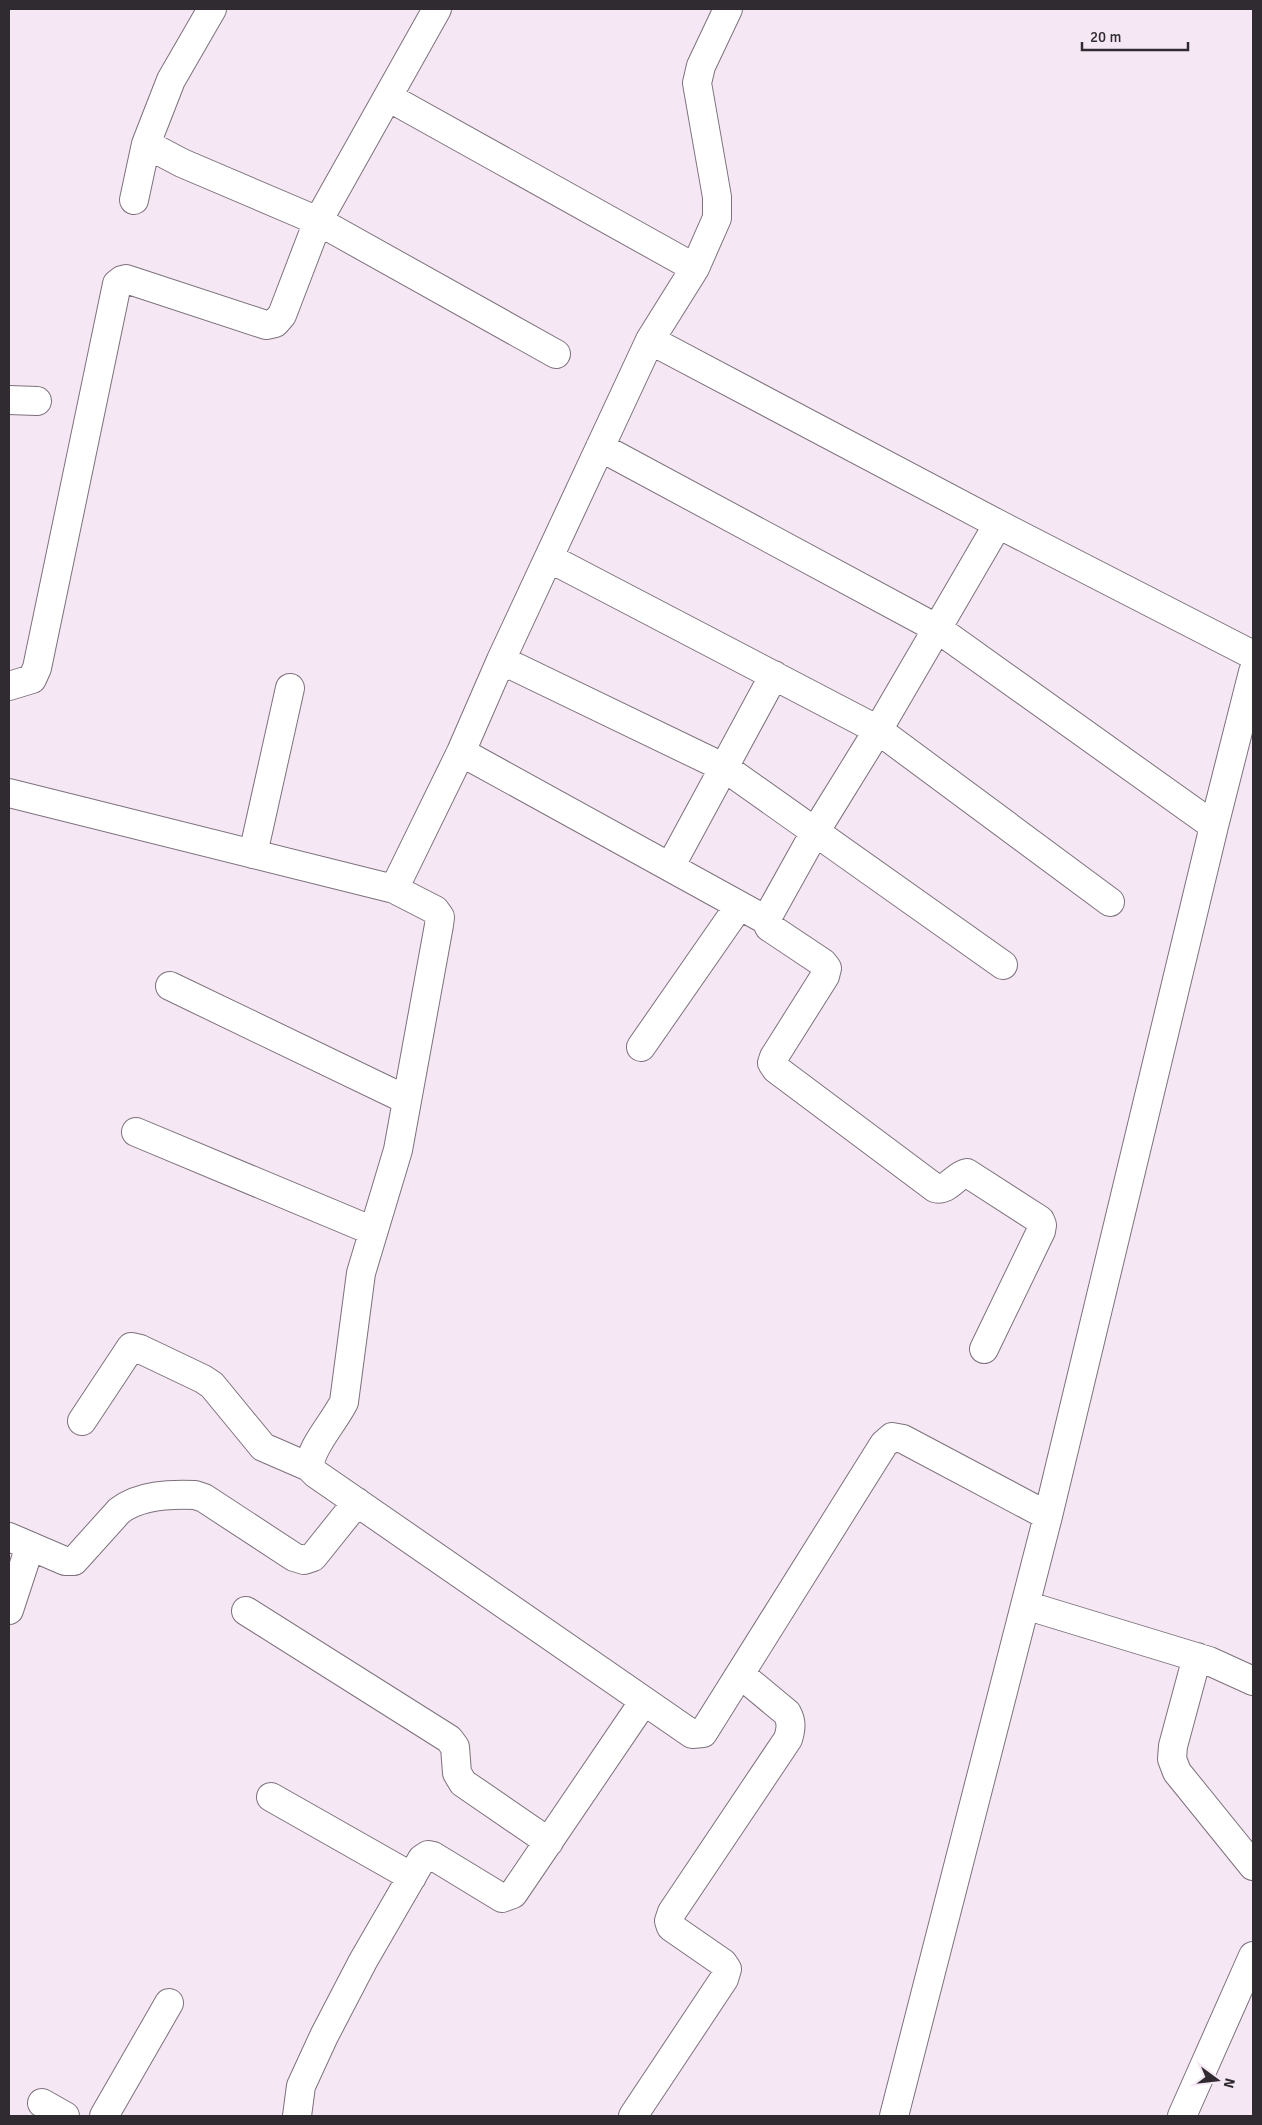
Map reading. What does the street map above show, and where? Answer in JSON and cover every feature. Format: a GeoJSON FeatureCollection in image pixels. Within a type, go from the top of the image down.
{"type":"FeatureCollection","features":[{"type":"Feature","properties":{"kind":"street"},"geometry":{"type":"LineString","coordinates":[[134,200],[146,144],[171,80],[212,9]]}},
{"type":"Feature","properties":{"kind":"street"},"geometry":{"type":"LineString","coordinates":[[9,686],[32,679],[37,668],[117,284],[126,279],[266,325],[275,323],[282,315],[318,221],[437,9]]}},
{"type":"Feature","properties":{"kind":"street"},"geometry":{"type":"LineString","coordinates":[[394,889],[460,752],[650,340],[694,268],[717,218],[717,197],[696,83],[701,66],[728,9]]}},
{"type":"Feature","properties":{"kind":"street"},"geometry":{"type":"LineString","coordinates":[[388,97],[694,268]]}},
{"type":"Feature","properties":{"kind":"street"},"geometry":{"type":"LineString","coordinates":[[146,144],[182,163],[318,221],[556,354]]}},
{"type":"Feature","properties":{"kind":"street"},"geometry":{"type":"LineString","coordinates":[[650,340],[998,524],[1253,654]]}},
{"type":"Feature","properties":{"kind":"street"},"geometry":{"type":"LineString","coordinates":[[9,400],[37,401]]}},
{"type":"Feature","properties":{"kind":"street"},"geometry":{"type":"LineString","coordinates":[[600,447],[938,629],[1214,826]]}},
{"type":"Feature","properties":{"kind":"street"},"geometry":{"type":"LineString","coordinates":[[766,920],[815,832],[878,730],[998,524]]}},
{"type":"Feature","properties":{"kind":"street"},"geometry":{"type":"LineString","coordinates":[[548,558],[878,730],[1110,902]]}},
{"type":"Feature","properties":{"kind":"street"},"geometry":{"type":"LineString","coordinates":[[501,660],[725,768],[1003,965]]}},
{"type":"Feature","properties":{"kind":"street"},"geometry":{"type":"LineString","coordinates":[[894,2116],[1048,1516],[1214,826],[1253,672]]}},
{"type":"Feature","properties":{"kind":"street"},"geometry":{"type":"LineString","coordinates":[[670,868],[774,675]]}},
{"type":"Feature","properties":{"kind":"street"},"geometry":{"type":"LineString","coordinates":[[253,854],[290,688]]}},
{"type":"Feature","properties":{"kind":"street"},"geometry":{"type":"LineString","coordinates":[[460,752],[766,920],[769,927],[823,963],[827,968],[825,976],[774,1057],[772,1063],[776,1069],[934,1188],[940,1189],[945,1187],[962,1174],[967,1173],[1040,1220],[1042,1225],[1041,1231],[984,1349]]}},
{"type":"Feature","properties":{"kind":"street"},"geometry":{"type":"LineString","coordinates":[[9,793],[394,889],[435,910],[440,917],[394,1166],[360,1273],[344,1402],[310,1457],[309,1467]]}},
{"type":"Feature","properties":{"kind":"street"},"geometry":{"type":"LineString","coordinates":[[641,1047],[740,906]]}},
{"type":"Feature","properties":{"kind":"street"},"geometry":{"type":"LineString","coordinates":[[170,986],[407,1100]]}},
{"type":"Feature","properties":{"kind":"street"},"geometry":{"type":"LineString","coordinates":[[136,1132],[373,1231]]}},
{"type":"Feature","properties":{"kind":"street"},"geometry":{"type":"LineString","coordinates":[[82,1421],[130,1347],[140,1349],[203,1379],[212,1385],[263,1447],[309,1467],[644,1701],[692,1734],[698,1735],[703,1733],[884,1444],[892,1437],[903,1439],[1048,1516]]}},
{"type":"Feature","properties":{"kind":"street"},"geometry":{"type":"LineString","coordinates":[[9,1610],[19,1542],[65,1561],[74,1561],[119,1510],[142,1499],[195,1495],[204,1498],[294,1557],[304,1560],[313,1557],[357,1502]]}},
{"type":"Feature","properties":{"kind":"street"},"geometry":{"type":"LineString","coordinates":[[1025,1605],[1197,1657],[1253,1681]]}},
{"type":"Feature","properties":{"kind":"street"},"geometry":{"type":"LineString","coordinates":[[246,1611],[450,1740],[455,1747],[457,1773],[463,1783],[548,1842]]}},
{"type":"Feature","properties":{"kind":"street"},"geometry":{"type":"LineString","coordinates":[[1197,1657],[1173,1746],[1172,1759],[1177,1772],[1253,1866]]}},
{"type":"Feature","properties":{"kind":"street"},"geometry":{"type":"LineString","coordinates":[[633,2116],[724,1979],[727,1969],[723,1963],[671,1927],[669,1921],[672,1912],[788,1739],[791,1720],[787,1713],[740,1674]]}},
{"type":"Feature","properties":{"kind":"street"},"geometry":{"type":"LineString","coordinates":[[297,2116],[301,2086],[324,2036],[363,1961],[422,1859],[428,1855],[502,1898],[513,1894],[644,1701]]}},
{"type":"Feature","properties":{"kind":"street"},"geometry":{"type":"LineString","coordinates":[[271,1797],[412,1877]]}},
{"type":"Feature","properties":{"kind":"street"},"geometry":{"type":"LineString","coordinates":[[1182,2116],[1253,1956]]}},
{"type":"Feature","properties":{"kind":"street"},"geometry":{"type":"LineString","coordinates":[[104,2116],[169,2003]]}},
{"type":"Feature","properties":{"kind":"street"},"geometry":{"type":"LineString","coordinates":[[42,2103],[65,2116]]}}]}
